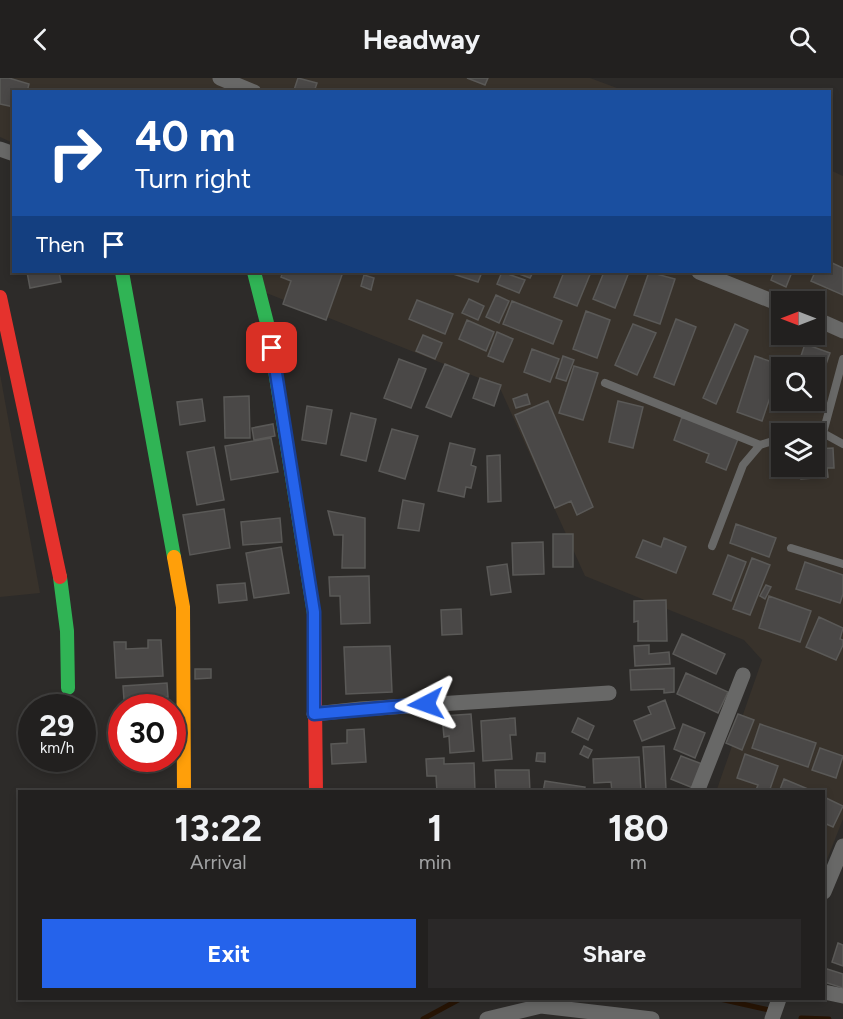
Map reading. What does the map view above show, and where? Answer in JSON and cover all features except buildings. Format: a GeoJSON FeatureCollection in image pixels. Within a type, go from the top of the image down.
{"type":"FeatureCollection","features":[{"type":"Feature","properties":{"kind":"street"},"geometry":{"type":"LineString","coordinates":[[220,78],[249,90]]}},
{"type":"Feature","properties":{"kind":"street"},"geometry":{"type":"LineString","coordinates":[[122,273],[183,607],[184,790]]}},
{"type":"Feature","properties":{"kind":"street"},"geometry":{"type":"LineString","coordinates":[[254,273],[268,327],[314,612],[316,790]]}},
{"type":"Feature","properties":{"kind":"street"},"geometry":{"type":"LineString","coordinates":[[702,273],[771,301]]}},
{"type":"Feature","properties":{"kind":"street"},"geometry":{"type":"LineString","coordinates":[[0,297],[58,572],[67,631],[68,688]]}},
{"type":"Feature","properties":{"kind":"street"},"geometry":{"type":"LineString","coordinates":[[825,323],[843,331]]}},
{"type":"Feature","properties":{"kind":"street"},"geometry":{"type":"LineString","coordinates":[[698,790],[743,675]]}},
{"type":"Feature","properties":{"kind":"street"},"geometry":{"type":"LineString","coordinates":[[314,714],[491,699],[609,693]]}},
{"type":"Feature","properties":{"kind":"street"},"geometry":{"type":"LineString","coordinates":[[825,890],[843,846]]}},
{"type":"Feature","properties":{"kind":"street"},"geometry":{"type":"LineString","coordinates":[[825,992],[843,996]]}},
{"type":"Feature","properties":{"kind":"street"},"geometry":{"type":"LineString","coordinates":[[772,1019],[779,1000]]}},
{"type":"Feature","properties":{"kind":"street"},"geometry":{"type":"LineString","coordinates":[[487,1019],[541,1006],[652,1019]]}},
{"type":"Feature","properties":{"kind":"lane"},"geometry":{"type":"LineString","coordinates":[[823,423],[843,359]]}},
{"type":"Feature","properties":{"kind":"lane"},"geometry":{"type":"LineString","coordinates":[[605,383],[760,445]]}},
{"type":"Feature","properties":{"kind":"lane"},"geometry":{"type":"LineString","coordinates":[[825,436],[843,444]]}},
{"type":"Feature","properties":{"kind":"lane"},"geometry":{"type":"LineString","coordinates":[[711,546],[742,465],[760,445],[771,442]]}},
{"type":"Feature","properties":{"kind":"lane"},"geometry":{"type":"LineString","coordinates":[[791,548],[843,564]]}},
{"type":"Feature","properties":{"kind":"shaded area"},"geometry":{"type":"Polygon","coordinates":[[[0,78],[590,78],[622,90],[12,90],[12,143],[0,137],[0,78]]]}},
{"type":"Feature","properties":{"kind":"shaded area"},"geometry":{"type":"Polygon","coordinates":[[[831,170],[843,176],[843,819],[825,864],[825,790],[717,790],[762,660],[744,640],[585,576],[499,386],[264,292],[255,273],[831,273],[831,170]]]}},
{"type":"Feature","properties":{"kind":"shaded area"},"geometry":{"type":"Polygon","coordinates":[[[0,374],[40,593],[0,597],[0,374]]]}},
{"type":"Feature","properties":{"kind":"waterway"},"geometry":{"type":"LineString","coordinates":[[423,1019],[458,1000]]}},
{"type":"Feature","properties":{"kind":"waterway"},"geometry":{"type":"LineString","coordinates":[[724,1000],[769,1010]]}},
{"type":"Feature","properties":{"kind":"waterway"},"geometry":{"type":"LineString","coordinates":[[801,1018],[829,1019]]}},
{"type":"Feature","properties":{"kind":"traffic: fast"},"geometry":{"type":"LineString","coordinates":[[122,273],[174,557]]}},
{"type":"Feature","properties":{"kind":"traffic: fast"},"geometry":{"type":"LineString","coordinates":[[254,273],[268,327],[314,614]]}},
{"type":"Feature","properties":{"kind":"traffic: fast"},"geometry":{"type":"LineString","coordinates":[[60,577],[67,631],[68,688]]}},
{"type":"Feature","properties":{"kind":"traffic: slow"},"geometry":{"type":"LineString","coordinates":[[174,557],[183,607],[184,790]]}},
{"type":"Feature","properties":{"kind":"traffic: jam"},"geometry":{"type":"LineString","coordinates":[[0,297],[60,577]]}},
{"type":"Feature","properties":{"kind":"traffic: jam"},"geometry":{"type":"LineString","coordinates":[[314,614],[316,790]]}},
{"type":"Feature","properties":{"kind":"route"},"geometry":{"type":"LineString","coordinates":[[272,348],[314,612],[314,714],[426,704]]}}]}
